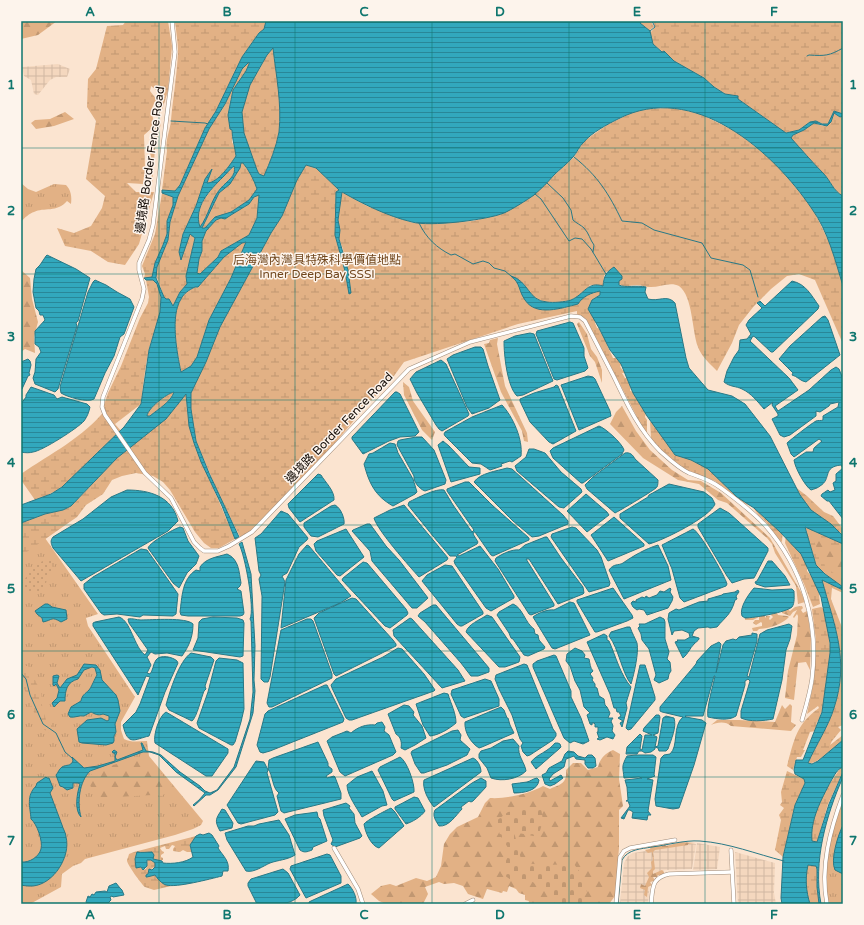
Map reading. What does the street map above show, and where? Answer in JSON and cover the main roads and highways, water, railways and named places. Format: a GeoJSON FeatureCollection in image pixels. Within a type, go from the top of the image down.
{"type":"FeatureCollection","features":[{"type":"Feature","properties":{"kind":"water"},"geometry":{"type":"Polygon","coordinates":[[[266,21],[641,21],[640,23],[650,31],[653,44],[662,52],[664,51],[674,61],[704,78],[725,94],[738,96],[738,99],[786,133],[799,130],[810,122],[816,121],[822,124],[828,124],[834,111],[843,114],[843,116],[840,117],[834,113],[831,122],[827,126],[814,123],[793,135],[791,138],[826,176],[834,189],[843,196],[843,286],[830,246],[818,218],[796,187],[776,165],[753,145],[728,128],[702,115],[674,108],[646,109],[618,119],[595,132],[581,145],[571,160],[534,195],[511,210],[496,216],[458,222],[431,224],[412,222],[384,213],[342,192],[338,220],[340,230],[339,239],[348,270],[351,293],[349,294],[345,271],[335,235],[336,192],[339,190],[316,168],[306,165],[297,180],[282,216],[271,233],[220,327],[206,362],[191,393],[191,409],[196,441],[209,473],[239,537],[235,539],[222,506],[201,462],[189,426],[186,394],[166,419],[117,458],[71,506],[63,510],[45,514],[21,523],[21,505],[51,494],[62,487],[124,427],[141,404],[149,350],[160,312],[161,297],[157,284],[153,280],[146,280],[144,278],[152,277],[155,263],[167,234],[167,221],[173,205],[173,197],[162,193],[162,190],[175,191],[180,185],[205,128],[216,111],[242,57],[259,33],[264,29],[266,21]],[[273,48],[267,55],[250,85],[242,112],[244,133],[257,170],[259,174],[264,176],[276,144],[280,121],[273,48]],[[249,62],[242,69],[225,104],[209,129],[178,196],[170,222],[168,240],[157,267],[156,278],[164,297],[169,299],[173,306],[180,292],[187,284],[186,276],[195,238],[190,234],[181,260],[179,252],[183,234],[196,206],[205,179],[212,169],[207,183],[215,180],[223,173],[236,156],[228,115],[233,90],[246,71],[249,62]],[[241,163],[240,168],[230,184],[219,193],[202,228],[205,228],[215,217],[231,212],[249,200],[257,189],[251,175],[243,163],[241,163]],[[234,166],[204,199],[198,220],[200,227],[218,192],[233,176],[235,170],[234,166]],[[259,195],[254,197],[249,204],[225,219],[221,218],[216,220],[206,231],[202,241],[202,251],[197,273],[200,274],[218,257],[221,251],[249,235],[257,218],[259,195]],[[246,242],[242,243],[224,257],[198,287],[195,287],[185,293],[178,306],[175,335],[181,372],[191,366],[197,357],[209,320],[231,278],[246,242]],[[174,392],[167,395],[154,405],[147,416],[150,416],[164,405],[174,392]]]}},
{"type":"Feature","properties":{"kind":"water"},"geometry":{"type":"Polygon","coordinates":[[[47,255],[76,269],[90,278],[58,389],[55,392],[35,384],[33,378],[36,359],[41,352],[39,347],[35,344],[35,331],[45,320],[43,315],[40,315],[36,308],[33,292],[34,279],[36,269],[47,255]]]}},
{"type":"Feature","properties":{"kind":"water"},"geometry":{"type":"Polygon","coordinates":[[[614,267],[622,276],[622,279],[619,281],[619,285],[646,287],[645,292],[648,299],[669,299],[675,303],[689,368],[708,390],[732,396],[745,404],[770,436],[800,495],[811,510],[831,524],[843,536],[843,544],[805,527],[816,565],[825,574],[843,587],[843,590],[822,580],[835,628],[841,674],[839,691],[832,715],[808,763],[812,764],[818,761],[843,740],[843,767],[839,769],[827,788],[817,810],[813,825],[812,841],[817,842],[829,804],[843,772],[843,777],[826,823],[820,855],[819,888],[821,904],[819,904],[816,866],[808,865],[806,875],[806,885],[810,904],[782,904],[781,898],[783,857],[795,805],[805,783],[804,779],[795,774],[794,770],[796,760],[803,760],[822,712],[830,653],[830,643],[821,597],[801,554],[754,508],[737,497],[708,469],[691,460],[675,455],[647,416],[633,393],[621,364],[610,350],[588,309],[592,300],[600,295],[600,291],[588,295],[578,304],[557,309],[542,310],[530,305],[525,300],[518,284],[511,276],[522,282],[532,295],[541,301],[559,302],[571,300],[593,285],[603,286],[606,275],[614,267]]]}},
{"type":"Feature","properties":{"kind":"water"},"geometry":{"type":"Polygon","coordinates":[[[95,280],[130,299],[134,307],[124,334],[120,337],[114,356],[94,399],[87,400],[72,398],[64,395],[61,393],[60,387],[88,292],[95,280]]]}},
{"type":"Feature","properties":{"kind":"water"},"geometry":{"type":"Polygon","coordinates":[[[792,281],[797,282],[808,290],[819,306],[818,309],[773,352],[771,352],[753,336],[750,341],[789,378],[798,390],[775,406],[778,411],[809,390],[831,370],[836,367],[839,369],[843,379],[843,468],[841,465],[831,468],[824,483],[811,490],[806,485],[796,468],[794,460],[806,452],[813,452],[814,448],[822,441],[819,439],[794,457],[791,454],[787,443],[814,422],[823,420],[823,416],[838,407],[839,402],[830,404],[820,412],[816,411],[816,416],[790,435],[784,437],[780,435],[772,419],[778,416],[772,405],[773,402],[764,409],[748,393],[740,388],[728,385],[724,382],[727,371],[739,350],[740,340],[747,339],[751,334],[746,325],[749,320],[762,308],[757,303],[760,301],[765,306],[792,281]]]}},
{"type":"Feature","properties":{"kind":"water"},"geometry":{"type":"Polygon","coordinates":[[[825,316],[828,320],[840,355],[806,382],[792,375],[793,373],[779,359],[790,346],[825,316]]]}},
{"type":"Feature","properties":{"kind":"water"},"geometry":{"type":"Polygon","coordinates":[[[570,322],[573,323],[584,348],[584,356],[588,368],[585,371],[557,380],[554,379],[536,334],[537,331],[570,322]]]}},
{"type":"Feature","properties":{"kind":"water"},"geometry":{"type":"Polygon","coordinates":[[[530,333],[534,334],[553,381],[523,395],[517,396],[508,378],[505,362],[504,341],[515,336],[530,333]]]}},
{"type":"Feature","properties":{"kind":"water"},"geometry":{"type":"Polygon","coordinates":[[[475,347],[481,347],[483,349],[500,400],[489,408],[472,414],[467,407],[447,359],[453,355],[475,347]]]}},
{"type":"Feature","properties":{"kind":"water"},"geometry":{"type":"Polygon","coordinates":[[[28,359],[31,365],[30,375],[21,389],[21,362],[28,359]]]}},
{"type":"Feature","properties":{"kind":"water"},"geometry":{"type":"Polygon","coordinates":[[[441,360],[446,364],[469,414],[442,431],[436,425],[410,379],[416,372],[441,360]]]}},
{"type":"Feature","properties":{"kind":"water"},"geometry":{"type":"Polygon","coordinates":[[[588,376],[595,379],[611,416],[579,430],[561,385],[588,376]]]}},
{"type":"Feature","properties":{"kind":"water"},"geometry":{"type":"Polygon","coordinates":[[[556,385],[558,386],[576,431],[553,444],[549,442],[530,422],[520,399],[556,385]]]}},
{"type":"Feature","properties":{"kind":"water"},"geometry":{"type":"Polygon","coordinates":[[[31,387],[54,395],[57,399],[62,397],[87,404],[90,407],[84,421],[68,434],[38,451],[24,453],[21,452],[21,404],[31,387]]]}},
{"type":"Feature","properties":{"kind":"water"},"geometry":{"type":"Polygon","coordinates":[[[395,392],[400,394],[419,432],[415,436],[400,437],[389,441],[363,454],[352,437],[395,392]]]}},
{"type":"Feature","properties":{"kind":"water"},"geometry":{"type":"Polygon","coordinates":[[[502,405],[510,416],[519,436],[521,456],[512,462],[510,461],[501,464],[502,466],[490,470],[481,464],[472,463],[444,434],[472,417],[502,405]]]}},
{"type":"Feature","properties":{"kind":"water"},"geometry":{"type":"Polygon","coordinates":[[[599,426],[613,436],[624,450],[622,454],[581,483],[553,458],[550,451],[553,448],[599,426]]]}},
{"type":"Feature","properties":{"kind":"water"},"geometry":{"type":"Polygon","coordinates":[[[422,437],[434,450],[446,480],[445,484],[425,491],[415,482],[414,476],[397,445],[398,441],[400,440],[422,437]]]}},
{"type":"Feature","properties":{"kind":"water"},"geometry":{"type":"Polygon","coordinates":[[[443,441],[469,467],[480,468],[480,474],[451,482],[438,445],[443,441]]]}},
{"type":"Feature","properties":{"kind":"water"},"geometry":{"type":"Polygon","coordinates":[[[390,443],[395,444],[398,453],[413,479],[417,492],[393,506],[377,493],[368,477],[364,464],[369,454],[390,443]]]}},
{"type":"Feature","properties":{"kind":"water"},"geometry":{"type":"Polygon","coordinates":[[[529,449],[534,449],[545,453],[561,472],[581,489],[582,492],[564,508],[559,507],[517,471],[515,466],[526,457],[529,449]]]}},
{"type":"Feature","properties":{"kind":"water"},"geometry":{"type":"Polygon","coordinates":[[[625,453],[632,455],[658,480],[658,484],[657,487],[650,492],[615,513],[587,489],[585,485],[593,477],[625,453]]]}},
{"type":"Feature","properties":{"kind":"water"},"geometry":{"type":"Polygon","coordinates":[[[507,468],[512,469],[563,515],[568,521],[568,524],[539,536],[532,537],[513,521],[474,482],[484,474],[507,468]]]}},
{"type":"Feature","properties":{"kind":"water"},"geometry":{"type":"Polygon","coordinates":[[[843,468],[843,519],[829,501],[821,496],[828,490],[830,492],[835,490],[833,483],[836,481],[836,474],[843,468]]]}},
{"type":"Feature","properties":{"kind":"water"},"geometry":{"type":"Polygon","coordinates":[[[318,474],[321,475],[333,493],[334,500],[300,522],[289,508],[288,504],[318,474]]]}},
{"type":"Feature","properties":{"kind":"water"},"geometry":{"type":"Polygon","coordinates":[[[465,482],[469,482],[529,538],[529,540],[493,556],[474,532],[473,534],[478,542],[477,544],[457,555],[459,556],[480,546],[498,569],[514,598],[491,611],[486,608],[455,564],[454,561],[457,557],[450,556],[408,505],[409,502],[426,494],[436,490],[444,490],[472,532],[474,530],[447,491],[447,489],[465,482]]]}},
{"type":"Feature","properties":{"kind":"water"},"geometry":{"type":"Polygon","coordinates":[[[669,484],[704,492],[712,498],[715,504],[705,515],[696,521],[665,538],[649,544],[620,518],[620,514],[669,484]]]}},
{"type":"Feature","properties":{"kind":"water"},"geometry":{"type":"Polygon","coordinates":[[[127,490],[151,493],[165,500],[175,512],[178,521],[168,531],[81,581],[53,548],[51,542],[52,538],[83,519],[111,497],[127,490]]]}},
{"type":"Feature","properties":{"kind":"water"},"geometry":{"type":"Polygon","coordinates":[[[586,494],[609,515],[587,532],[567,511],[586,494]]]}},
{"type":"Feature","properties":{"kind":"water"},"geometry":{"type":"Polygon","coordinates":[[[335,505],[342,514],[344,524],[318,537],[311,536],[304,527],[304,523],[335,505]]]}},
{"type":"Feature","properties":{"kind":"water"},"geometry":{"type":"Polygon","coordinates":[[[404,505],[448,558],[419,577],[387,539],[376,524],[374,518],[404,505]]]}},
{"type":"Feature","properties":{"kind":"water"},"geometry":{"type":"Polygon","coordinates":[[[720,508],[729,513],[768,548],[768,551],[754,578],[744,579],[732,583],[698,527],[698,524],[720,508]]]}},
{"type":"Feature","properties":{"kind":"water"},"geometry":{"type":"Polygon","coordinates":[[[281,511],[288,514],[308,538],[299,547],[287,573],[282,576],[285,582],[270,677],[268,682],[264,682],[261,679],[262,596],[259,579],[261,575],[259,571],[255,538],[261,534],[281,511]]]}},
{"type":"Feature","properties":{"kind":"water"},"geometry":{"type":"Polygon","coordinates":[[[614,517],[644,544],[644,546],[608,561],[591,535],[614,517]]]}},
{"type":"Feature","properties":{"kind":"water"},"geometry":{"type":"Polygon","coordinates":[[[370,524],[428,598],[417,608],[412,608],[372,561],[370,551],[352,531],[370,524]]]}},
{"type":"Feature","properties":{"kind":"water"},"geometry":{"type":"Polygon","coordinates":[[[180,527],[183,528],[188,541],[199,556],[196,564],[187,573],[179,588],[173,583],[148,548],[157,539],[180,527]]]}},
{"type":"Feature","properties":{"kind":"water"},"geometry":{"type":"Polygon","coordinates":[[[572,527],[576,528],[597,550],[610,583],[609,586],[589,592],[551,537],[552,534],[572,527]]]}},
{"type":"Feature","properties":{"kind":"water"},"geometry":{"type":"Polygon","coordinates":[[[346,529],[364,557],[340,576],[337,575],[316,551],[314,544],[317,541],[346,529]]]}},
{"type":"Feature","properties":{"kind":"water"},"geometry":{"type":"Polygon","coordinates":[[[693,529],[701,537],[712,554],[727,584],[726,586],[684,602],[680,598],[672,569],[662,545],[693,529]]]}},
{"type":"Feature","properties":{"kind":"water"},"geometry":{"type":"Polygon","coordinates":[[[547,537],[583,587],[584,593],[558,604],[529,559],[526,559],[554,604],[554,606],[531,615],[495,561],[496,558],[504,553],[519,550],[525,545],[547,537]]]}},
{"type":"Feature","properties":{"kind":"water"},"geometry":{"type":"Polygon","coordinates":[[[242,542],[251,574],[255,646],[255,691],[253,713],[236,767],[218,790],[210,795],[206,795],[194,806],[193,805],[205,793],[176,772],[159,755],[150,752],[143,752],[90,771],[81,787],[79,805],[81,817],[77,810],[77,797],[80,784],[73,783],[73,788],[67,790],[60,786],[56,775],[62,767],[72,763],[72,757],[84,768],[115,761],[115,757],[117,760],[143,750],[142,743],[146,751],[153,752],[161,755],[180,772],[205,791],[210,793],[217,790],[234,767],[250,719],[253,692],[250,619],[251,605],[246,570],[239,544],[242,542]]]}},
{"type":"Feature","properties":{"kind":"water"},"geometry":{"type":"Polygon","coordinates":[[[307,545],[351,596],[340,603],[281,628],[286,580],[299,554],[307,545]]]}},
{"type":"Feature","properties":{"kind":"water"},"geometry":{"type":"Polygon","coordinates":[[[658,545],[668,566],[671,580],[624,599],[609,570],[639,553],[658,545]]]}},
{"type":"Feature","properties":{"kind":"water"},"geometry":{"type":"Polygon","coordinates":[[[141,549],[147,550],[178,594],[176,614],[173,616],[143,615],[140,617],[117,614],[104,615],[84,589],[84,584],[93,577],[141,549]]]}},
{"type":"Feature","properties":{"kind":"water"},"geometry":{"type":"Polygon","coordinates":[[[227,554],[234,559],[239,570],[241,583],[237,589],[241,591],[243,615],[181,615],[182,594],[185,583],[191,574],[196,570],[200,571],[202,564],[212,558],[227,554]]]}},
{"type":"Feature","properties":{"kind":"water"},"geometry":{"type":"Polygon","coordinates":[[[768,561],[772,561],[785,576],[790,585],[765,587],[756,584],[755,582],[768,561]]]}},
{"type":"Feature","properties":{"kind":"water"},"geometry":{"type":"Polygon","coordinates":[[[363,562],[367,563],[408,613],[390,628],[385,626],[342,580],[363,562]]]}},
{"type":"Feature","properties":{"kind":"water"},"geometry":{"type":"Polygon","coordinates":[[[445,565],[452,566],[483,612],[483,614],[462,626],[457,624],[422,581],[427,575],[445,565]]]}},
{"type":"Feature","properties":{"kind":"water"},"geometry":{"type":"Polygon","coordinates":[[[613,588],[633,618],[595,632],[577,600],[613,588]]]}},
{"type":"Feature","properties":{"kind":"water"},"geometry":{"type":"Polygon","coordinates":[[[670,588],[670,592],[673,597],[668,608],[647,615],[644,610],[637,610],[631,603],[633,601],[636,602],[636,600],[642,597],[645,598],[646,596],[649,598],[657,595],[660,591],[664,592],[670,588]]]}},
{"type":"Feature","properties":{"kind":"water"},"geometry":{"type":"Polygon","coordinates":[[[754,588],[772,590],[792,589],[794,591],[793,605],[789,609],[777,613],[745,618],[741,613],[743,605],[754,588]]]}},
{"type":"Feature","properties":{"kind":"water"},"geometry":{"type":"Polygon","coordinates":[[[738,590],[739,592],[736,596],[737,599],[735,600],[732,609],[717,627],[698,628],[694,631],[692,636],[699,639],[683,658],[675,642],[678,641],[677,640],[685,640],[690,637],[689,633],[682,630],[674,631],[672,635],[668,619],[669,613],[676,609],[679,610],[738,590]]]}},
{"type":"Feature","properties":{"kind":"water"},"geometry":{"type":"Polygon","coordinates":[[[352,598],[356,599],[393,640],[396,646],[336,676],[314,618],[319,613],[352,598]]]}},
{"type":"Feature","properties":{"kind":"water"},"geometry":{"type":"Polygon","coordinates":[[[570,602],[574,603],[590,635],[555,649],[552,648],[533,617],[549,610],[554,610],[570,602]]]}},
{"type":"Feature","properties":{"kind":"water"},"geometry":{"type":"Polygon","coordinates":[[[45,604],[66,610],[67,619],[61,622],[54,619],[43,622],[42,618],[35,611],[45,604]]]}},
{"type":"Feature","properties":{"kind":"water"},"geometry":{"type":"Polygon","coordinates":[[[513,604],[519,609],[534,629],[535,634],[538,635],[539,640],[545,647],[544,649],[528,656],[524,655],[511,638],[497,615],[499,612],[513,604]]]}},
{"type":"Feature","properties":{"kind":"water"},"geometry":{"type":"Polygon","coordinates":[[[433,605],[436,605],[489,668],[489,672],[478,676],[471,676],[425,622],[418,616],[420,613],[433,605]]]}},
{"type":"Feature","properties":{"kind":"water"},"geometry":{"type":"Polygon","coordinates":[[[487,615],[492,617],[520,657],[519,662],[505,667],[499,667],[466,632],[472,624],[487,615]]]}},
{"type":"Feature","properties":{"kind":"water"},"geometry":{"type":"Polygon","coordinates":[[[119,617],[127,624],[138,646],[145,655],[148,650],[129,623],[128,619],[183,620],[193,624],[190,641],[182,656],[167,653],[155,654],[151,652],[147,657],[151,665],[147,673],[150,674],[154,663],[160,657],[173,658],[178,663],[165,692],[149,736],[136,740],[130,739],[127,736],[123,725],[136,712],[150,677],[146,676],[138,695],[93,626],[93,623],[95,622],[119,617]]]}},
{"type":"Feature","properties":{"kind":"water"},"geometry":{"type":"Polygon","coordinates":[[[213,617],[237,618],[243,620],[243,656],[240,657],[193,650],[198,638],[199,622],[202,619],[213,617]]]}},
{"type":"Feature","properties":{"kind":"water"},"geometry":{"type":"Polygon","coordinates":[[[660,617],[664,619],[665,622],[665,639],[669,652],[667,659],[670,662],[671,671],[668,679],[659,683],[654,680],[656,675],[649,649],[642,640],[638,628],[640,626],[639,624],[645,624],[660,617]]]}},
{"type":"Feature","properties":{"kind":"water"},"geometry":{"type":"Polygon","coordinates":[[[410,618],[458,670],[465,681],[442,688],[394,636],[393,630],[410,618]]]}},
{"type":"Feature","properties":{"kind":"water"},"geometry":{"type":"Polygon","coordinates":[[[307,619],[311,619],[313,621],[332,674],[332,678],[272,707],[269,707],[267,703],[281,630],[307,619]]]}},
{"type":"Feature","properties":{"kind":"water"},"geometry":{"type":"Polygon","coordinates":[[[789,624],[792,626],[790,639],[786,650],[782,680],[773,719],[757,721],[741,718],[741,711],[750,681],[748,679],[745,681],[736,716],[726,719],[708,717],[714,676],[703,716],[685,716],[702,720],[706,723],[694,765],[679,808],[673,809],[656,806],[655,799],[661,758],[664,755],[670,754],[673,750],[676,731],[683,717],[662,712],[660,711],[660,707],[711,646],[719,642],[721,644],[716,673],[723,645],[726,641],[733,639],[736,640],[739,637],[752,635],[752,633],[757,634],[757,641],[747,676],[749,677],[760,634],[767,630],[789,624]]]}},
{"type":"Feature","properties":{"kind":"water"},"geometry":{"type":"Polygon","coordinates":[[[630,627],[637,643],[636,664],[631,684],[625,674],[615,647],[609,636],[611,632],[630,627]]]}},
{"type":"Feature","properties":{"kind":"water"},"geometry":{"type":"Polygon","coordinates":[[[604,634],[607,636],[607,640],[609,641],[621,671],[631,687],[626,703],[627,708],[622,727],[620,723],[623,721],[618,718],[621,716],[619,712],[617,712],[616,708],[614,708],[610,694],[587,642],[604,634]]]}},
{"type":"Feature","properties":{"kind":"water"},"geometry":{"type":"Polygon","coordinates":[[[398,648],[402,649],[424,674],[435,690],[352,720],[346,718],[331,685],[336,679],[383,657],[398,648]]]}},
{"type":"Feature","properties":{"kind":"water"},"geometry":{"type":"Polygon","coordinates":[[[575,648],[582,651],[585,655],[584,658],[589,659],[593,671],[590,674],[593,678],[592,680],[597,688],[599,696],[604,699],[605,705],[610,713],[608,718],[613,718],[611,721],[613,726],[612,731],[615,735],[613,739],[607,737],[600,740],[597,739],[599,738],[597,732],[598,727],[595,727],[594,723],[592,723],[592,725],[590,724],[587,715],[590,713],[584,707],[580,690],[570,666],[566,661],[567,654],[575,648]]]}},
{"type":"Feature","properties":{"kind":"water"},"geometry":{"type":"Polygon","coordinates":[[[191,653],[211,657],[214,660],[205,686],[206,689],[196,716],[192,721],[169,710],[166,705],[179,669],[191,653]]]}},
{"type":"Feature","properties":{"kind":"water"},"geometry":{"type":"Polygon","coordinates":[[[554,655],[556,656],[571,691],[571,697],[581,718],[589,741],[583,744],[574,741],[570,743],[564,738],[533,667],[533,664],[537,661],[554,655]]]}},
{"type":"Feature","properties":{"kind":"water"},"geometry":{"type":"Polygon","coordinates":[[[219,658],[237,660],[243,663],[244,709],[233,745],[199,728],[197,723],[208,692],[216,661],[219,658]]]}},
{"type":"Feature","properties":{"kind":"water"},"geometry":{"type":"Polygon","coordinates":[[[84,664],[96,665],[100,670],[102,680],[116,695],[118,700],[120,711],[115,724],[116,732],[113,743],[106,745],[79,742],[77,729],[87,720],[101,718],[107,721],[109,720],[109,716],[91,712],[84,716],[74,717],[70,717],[68,714],[71,707],[81,701],[83,696],[90,689],[97,675],[95,668],[92,667],[84,670],[78,679],[69,684],[65,693],[65,701],[60,701],[54,707],[52,703],[57,698],[59,690],[56,684],[54,686],[53,685],[53,676],[59,676],[57,683],[60,688],[67,679],[77,675],[84,664]]]}},
{"type":"Feature","properties":{"kind":"water"},"geometry":{"type":"Polygon","coordinates":[[[524,664],[527,665],[556,733],[553,740],[527,756],[523,752],[521,746],[523,743],[495,679],[496,675],[524,664]]]}},
{"type":"Feature","properties":{"kind":"water"},"geometry":{"type":"Polygon","coordinates":[[[640,665],[645,665],[655,700],[631,729],[628,730],[626,728],[640,665]]]}},
{"type":"Feature","properties":{"kind":"water"},"geometry":{"type":"Polygon","coordinates":[[[485,679],[491,681],[499,699],[499,706],[464,718],[461,716],[451,694],[452,690],[485,679]]]}},
{"type":"Feature","properties":{"kind":"water"},"geometry":{"type":"Polygon","coordinates":[[[327,685],[344,719],[343,722],[270,751],[263,753],[260,752],[257,745],[265,714],[268,711],[327,685]]]}},
{"type":"Feature","properties":{"kind":"water"},"geometry":{"type":"Polygon","coordinates":[[[444,693],[448,694],[456,723],[444,731],[430,736],[423,725],[416,704],[444,693]]]}},
{"type":"Feature","properties":{"kind":"water"},"geometry":{"type":"Polygon","coordinates":[[[404,705],[409,706],[414,712],[413,715],[422,726],[426,738],[405,750],[401,748],[401,740],[396,734],[388,714],[404,705]]]}},
{"type":"Feature","properties":{"kind":"water"},"geometry":{"type":"Polygon","coordinates":[[[501,707],[508,718],[514,733],[479,748],[469,737],[465,722],[501,707]]]}},
{"type":"Feature","properties":{"kind":"water"},"geometry":{"type":"Polygon","coordinates":[[[166,712],[228,749],[228,753],[212,776],[206,776],[155,743],[157,726],[161,717],[166,712]]]}},
{"type":"Feature","properties":{"kind":"water"},"geometry":{"type":"Polygon","coordinates":[[[656,715],[659,715],[658,733],[653,735],[657,737],[655,749],[651,752],[645,753],[639,751],[637,754],[626,754],[627,747],[640,734],[642,736],[640,749],[642,750],[645,735],[652,735],[643,731],[644,728],[656,715]]]}},
{"type":"Feature","properties":{"kind":"water"},"geometry":{"type":"Polygon","coordinates":[[[666,716],[674,718],[674,729],[668,749],[666,751],[659,751],[658,748],[655,747],[658,746],[663,718],[666,716]]]}},
{"type":"Feature","properties":{"kind":"water"},"geometry":{"type":"Polygon","coordinates":[[[382,722],[385,727],[384,731],[389,735],[396,752],[393,755],[345,776],[340,772],[327,741],[332,737],[347,731],[351,733],[362,726],[375,725],[382,722]]]}},
{"type":"Feature","properties":{"kind":"water"},"geometry":{"type":"Polygon","coordinates":[[[458,730],[461,735],[460,740],[470,749],[467,755],[447,765],[421,773],[415,764],[411,753],[412,751],[452,731],[458,730]]]}},
{"type":"Feature","properties":{"kind":"water"},"geometry":{"type":"Polygon","coordinates":[[[513,739],[519,746],[519,753],[526,771],[519,776],[510,779],[500,780],[491,778],[487,768],[479,758],[479,754],[481,751],[491,748],[503,741],[513,739]]]}},
{"type":"Feature","properties":{"kind":"water"},"geometry":{"type":"Polygon","coordinates":[[[318,742],[328,766],[332,769],[332,772],[326,776],[327,778],[335,777],[341,793],[341,799],[284,813],[281,811],[277,796],[279,793],[275,788],[268,769],[269,760],[318,742]]]}},
{"type":"Feature","properties":{"kind":"water"},"geometry":{"type":"Polygon","coordinates":[[[555,743],[560,744],[561,747],[536,769],[531,762],[555,743]]]}},
{"type":"Feature","properties":{"kind":"water"},"geometry":{"type":"Polygon","coordinates":[[[114,750],[117,752],[115,757],[115,754],[112,752],[114,750]]]}},
{"type":"Feature","properties":{"kind":"water"},"geometry":{"type":"Polygon","coordinates":[[[568,751],[574,752],[578,756],[585,758],[588,755],[592,755],[595,758],[596,766],[593,768],[588,768],[585,764],[585,760],[576,759],[574,756],[566,759],[564,767],[553,774],[549,779],[550,781],[561,775],[563,778],[550,786],[545,784],[542,775],[546,773],[549,768],[562,761],[568,751]]]}},
{"type":"Feature","properties":{"kind":"water"},"geometry":{"type":"Polygon","coordinates":[[[653,755],[656,757],[655,776],[647,779],[653,780],[648,811],[651,815],[648,815],[647,820],[632,818],[633,812],[630,810],[628,810],[624,819],[621,818],[630,806],[628,801],[626,801],[628,800],[625,780],[642,778],[624,778],[623,765],[627,756],[653,755]]]}},
{"type":"Feature","properties":{"kind":"water"},"geometry":{"type":"Polygon","coordinates":[[[400,757],[403,759],[410,773],[414,792],[394,801],[378,770],[380,767],[400,757]]]}},
{"type":"Feature","properties":{"kind":"water"},"geometry":{"type":"Polygon","coordinates":[[[473,758],[479,764],[481,772],[434,807],[426,794],[424,780],[473,758]]]}},
{"type":"Feature","properties":{"kind":"water"},"geometry":{"type":"Polygon","coordinates":[[[256,761],[264,762],[268,770],[267,773],[278,812],[275,815],[241,824],[238,823],[227,805],[256,761]]]}},
{"type":"Feature","properties":{"kind":"water"},"geometry":{"type":"Polygon","coordinates":[[[372,771],[383,791],[387,805],[382,806],[362,817],[350,797],[347,785],[357,777],[372,771]]]}},
{"type":"Feature","properties":{"kind":"water"},"geometry":{"type":"Polygon","coordinates":[[[46,777],[49,778],[53,788],[50,793],[66,834],[66,852],[59,868],[48,880],[33,886],[21,885],[21,862],[27,862],[33,859],[38,855],[41,849],[39,833],[31,819],[29,801],[37,783],[46,777]]]}},
{"type":"Feature","properties":{"kind":"water"},"geometry":{"type":"Polygon","coordinates":[[[481,778],[486,781],[486,787],[473,801],[469,801],[461,807],[462,809],[449,823],[439,826],[434,816],[435,810],[481,778]]]}},
{"type":"Feature","properties":{"kind":"water"},"geometry":{"type":"Polygon","coordinates":[[[537,778],[539,780],[538,784],[530,791],[514,793],[512,784],[527,782],[537,778]]]}},
{"type":"Feature","properties":{"kind":"water"},"geometry":{"type":"Polygon","coordinates":[[[414,797],[418,798],[425,811],[416,819],[406,824],[395,807],[414,797]]]}},
{"type":"Feature","properties":{"kind":"water"},"geometry":{"type":"Polygon","coordinates":[[[346,803],[350,806],[349,808],[354,814],[355,823],[362,836],[335,847],[331,844],[333,840],[323,810],[346,803]]]}},
{"type":"Feature","properties":{"kind":"water"},"geometry":{"type":"Polygon","coordinates":[[[391,808],[404,826],[379,848],[376,847],[369,838],[364,824],[391,808]]]}},
{"type":"Feature","properties":{"kind":"water"},"geometry":{"type":"Polygon","coordinates":[[[222,809],[225,810],[233,823],[232,828],[220,831],[216,820],[222,809]]]}},
{"type":"Feature","properties":{"kind":"water"},"geometry":{"type":"Polygon","coordinates":[[[317,812],[327,841],[313,847],[312,850],[303,852],[300,850],[285,819],[295,815],[317,812]]]}},
{"type":"Feature","properties":{"kind":"water"},"geometry":{"type":"Polygon","coordinates":[[[279,820],[289,835],[295,855],[270,863],[255,870],[246,871],[227,840],[225,833],[248,826],[279,820]]]}},
{"type":"Feature","properties":{"kind":"water"},"geometry":{"type":"Polygon","coordinates":[[[843,825],[843,874],[835,870],[833,860],[837,841],[843,825]]]}},
{"type":"Feature","properties":{"kind":"water"},"geometry":{"type":"Polygon","coordinates":[[[209,833],[219,846],[218,848],[228,864],[228,871],[223,871],[222,876],[193,883],[171,886],[163,883],[155,875],[146,877],[149,869],[152,870],[155,867],[155,863],[151,860],[147,860],[147,866],[143,870],[141,867],[136,868],[135,859],[137,852],[152,852],[154,855],[153,859],[162,861],[163,863],[178,863],[186,861],[193,857],[190,845],[196,836],[209,833]]]}},
{"type":"Feature","properties":{"kind":"water"},"geometry":{"type":"Polygon","coordinates":[[[327,854],[330,855],[341,876],[341,883],[306,898],[290,869],[291,866],[327,854]]]}},
{"type":"Feature","properties":{"kind":"water"},"geometry":{"type":"Polygon","coordinates":[[[283,869],[288,873],[300,895],[296,899],[285,903],[257,904],[248,883],[251,879],[283,869]]]}},
{"type":"Feature","properties":{"kind":"water"},"geometry":{"type":"Polygon","coordinates":[[[116,883],[124,895],[110,897],[111,900],[108,903],[112,904],[87,904],[86,902],[88,896],[90,897],[92,894],[94,895],[96,892],[107,892],[109,886],[116,883]]]}},
{"type":"Feature","properties":{"kind":"water"},"geometry":{"type":"Polygon","coordinates":[[[348,884],[354,893],[356,904],[309,904],[309,902],[348,884]]]}},
{"type":"Feature","properties":{"kind":"waterway"},"geometry":{"type":"LineString","coordinates":[[650,31],[655,27],[652,21]]}},
{"type":"Feature","properties":{"kind":"waterway"},"geometry":{"type":"LineString","coordinates":[[807,56],[827,55],[843,48]]}},
{"type":"Feature","properties":{"kind":"waterway"},"geometry":{"type":"LineString","coordinates":[[171,121],[208,124]]}},
{"type":"Feature","properties":{"kind":"waterway"},"geometry":{"type":"LineString","coordinates":[[574,157],[596,178],[612,202],[622,221],[642,223],[654,230],[702,243],[711,258],[743,265],[750,270],[758,297]]}},
{"type":"Feature","properties":{"kind":"waterway"},"geometry":{"type":"LineString","coordinates":[[547,183],[563,198],[571,210],[573,220],[587,232],[594,245],[593,252]]}},
{"type":"Feature","properties":{"kind":"waterway"},"geometry":{"type":"LineString","coordinates":[[535,194],[541,199],[569,241],[575,238],[582,239],[591,249],[606,274]]}},
{"type":"Feature","properties":{"kind":"waterway"},"geometry":{"type":"LineString","coordinates":[[419,223],[429,238],[437,246],[451,255],[455,254],[473,264],[483,261],[489,263],[494,268],[505,271],[511,276]]}},
{"type":"Feature","properties":{"kind":"waterway"},"geometry":{"type":"LineString","coordinates":[[21,673],[26,679],[30,695],[43,724],[56,733],[65,752],[72,758]]}},
{"type":"Feature","properties":{"kind":"waterway"},"geometry":{"type":"LineString","coordinates":[[618,904],[622,860],[625,856],[635,850],[682,842],[700,841],[732,846],[784,861]]}},
{"type":"Feature","properties":{"kind":"park label","name":"后海灣內灣具特殊科學價值地點 Inner Deep Bay SSSI"},"geometry":{"type":"Point","coordinates":[317,267]}}]}
